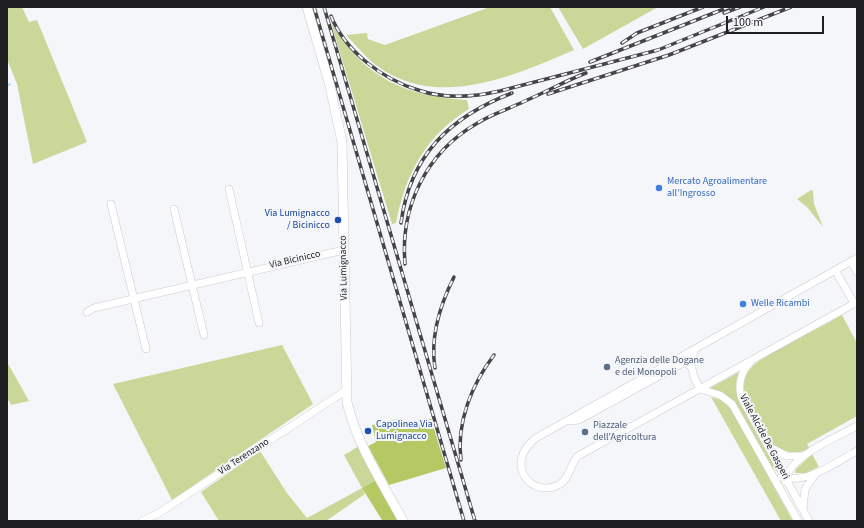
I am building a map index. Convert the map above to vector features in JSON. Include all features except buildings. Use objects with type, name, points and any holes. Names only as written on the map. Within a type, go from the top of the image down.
[{"type":"main road","name":"Via Lumignacco","points":[[307,7],[330,86],[340,131],[343,155],[345,391],[355,430],[403,521]]},
{"type":"street","points":[[228,189],[259,323]]},
{"type":"street","points":[[111,204],[146,349]]},
{"type":"street","points":[[174,208],[204,335]]},
{"type":"street","name":"Via Bicinicco","points":[[87,312],[94,308],[247,271],[344,250]]},
{"type":"street","points":[[835,270],[856,302],[578,456],[572,463],[567,476],[560,484],[547,488],[534,485],[528,481],[521,468],[520,461],[523,450],[536,438],[854,259],[857,272]]},
{"type":"street","points":[[695,349],[691,367],[693,376],[700,389]]},
{"type":"street","name":"Viale Alcide De Gasperi","points":[[759,355],[744,369],[741,375],[739,390],[743,401],[766,445],[809,521]]},
{"type":"street","points":[[567,421],[580,420],[681,364],[687,364],[691,367]]},
{"type":"street","name":"Viale Alcide De Gasperi","points":[[700,389],[720,395],[732,404],[798,521]]},
{"type":"street","name":"Via Terenzano","points":[[142,521],[159,512],[345,391]]},
{"type":"street","points":[[783,494],[785,478],[802,456],[857,426]]},
{"type":"street","points":[[766,445],[786,456],[802,456]]},
{"type":"street","points":[[770,472],[785,478],[796,478],[815,474],[857,451]]},
{"type":"street","points":[[803,511],[805,489],[815,474]]},
{"type":"green space","points":[[7,7],[22,7],[29,22],[37,20],[87,142],[33,164],[17,84],[7,59]]},
{"type":"green space","points":[[490,7],[550,7],[574,50],[499,79],[473,85],[447,87],[421,85],[396,77],[372,62],[346,35],[367,33],[368,39],[385,45]]},
{"type":"green space","points":[[558,7],[658,7],[583,49]]},
{"type":"green space","points":[[331,23],[344,42],[358,58],[388,81],[424,94],[467,100],[469,109],[454,119],[441,131],[429,144],[420,158],[405,189],[396,223],[392,224]]},
{"type":"green space","points":[[811,190],[813,191],[814,204],[823,227],[807,207],[797,199]]},
{"type":"green space","points":[[842,315],[857,343],[857,416],[807,444],[810,449],[793,452],[781,450],[768,439],[749,408],[744,395],[744,383],[747,373],[754,365],[764,358]]},
{"type":"green space","points":[[282,345],[313,404],[172,500],[113,384]]},
{"type":"green space","points":[[7,362],[29,401],[11,405],[7,398]]},
{"type":"green space","points":[[739,372],[736,390],[739,401],[778,472],[772,468],[734,402],[722,393],[710,388]]},
{"type":"green space","points":[[711,397],[721,400],[731,409],[793,521],[781,521]]},
{"type":"green space","points":[[399,419],[409,423],[431,419],[446,468],[389,485],[368,446],[376,442],[372,425]]},
{"type":"green space","points":[[359,446],[376,480],[362,488],[344,455]]},
{"type":"green space","points":[[260,451],[287,493],[307,518],[362,488],[365,494],[326,521],[219,521],[201,492]]},
{"type":"green space","points":[[812,454],[819,467],[805,473],[795,473],[796,469]]},
{"type":"green space","points":[[376,480],[398,521],[381,521],[382,520],[362,488]]},
{"type":"railway","points":[[314,7],[464,521]]},
{"type":"railway","points":[[324,7],[475,521]]},
{"type":"railway","points":[[622,43],[637,33],[703,7]]},
{"type":"railway","points":[[590,62],[729,7]]},
{"type":"railway","points":[[724,13],[740,7]]},
{"type":"railway","points":[[331,16],[337,29],[355,52],[366,62],[391,79],[428,93],[449,96],[469,96],[500,91],[658,50],[764,7]]},
{"type":"railway","points":[[548,94],[669,55],[791,7]]},
{"type":"railway","points":[[405,264],[407,222],[412,202],[430,166],[443,150],[458,136],[482,120],[586,73]]},
{"type":"railway","points":[[401,223],[406,199],[413,177],[424,158],[437,142],[452,127],[470,114],[512,93]]},
{"type":"railway","points":[[435,368],[434,345],[437,321],[444,299],[454,277]]},
{"type":"railway","points":[[461,460],[461,432],[467,404],[479,378],[494,355]]},
{"type":"place","name":"Mercato Agroalimentare all’Ingrosso","points":[[659,188]]},
{"type":"place","name":"Via Lumignacco / Bicinicco","points":[[338,220]]},
{"type":"place","name":"Welle Ricambi","points":[[743,304]]},
{"type":"place","name":"Agenzia delle Dogane e dei Monopoli","points":[[607,367]]},
{"type":"place","name":"Capolinea Via Lumignacco","points":[[368,431]]},
{"type":"place","name":"Piazzale dell'Agricoltura","points":[[585,432]]}]
